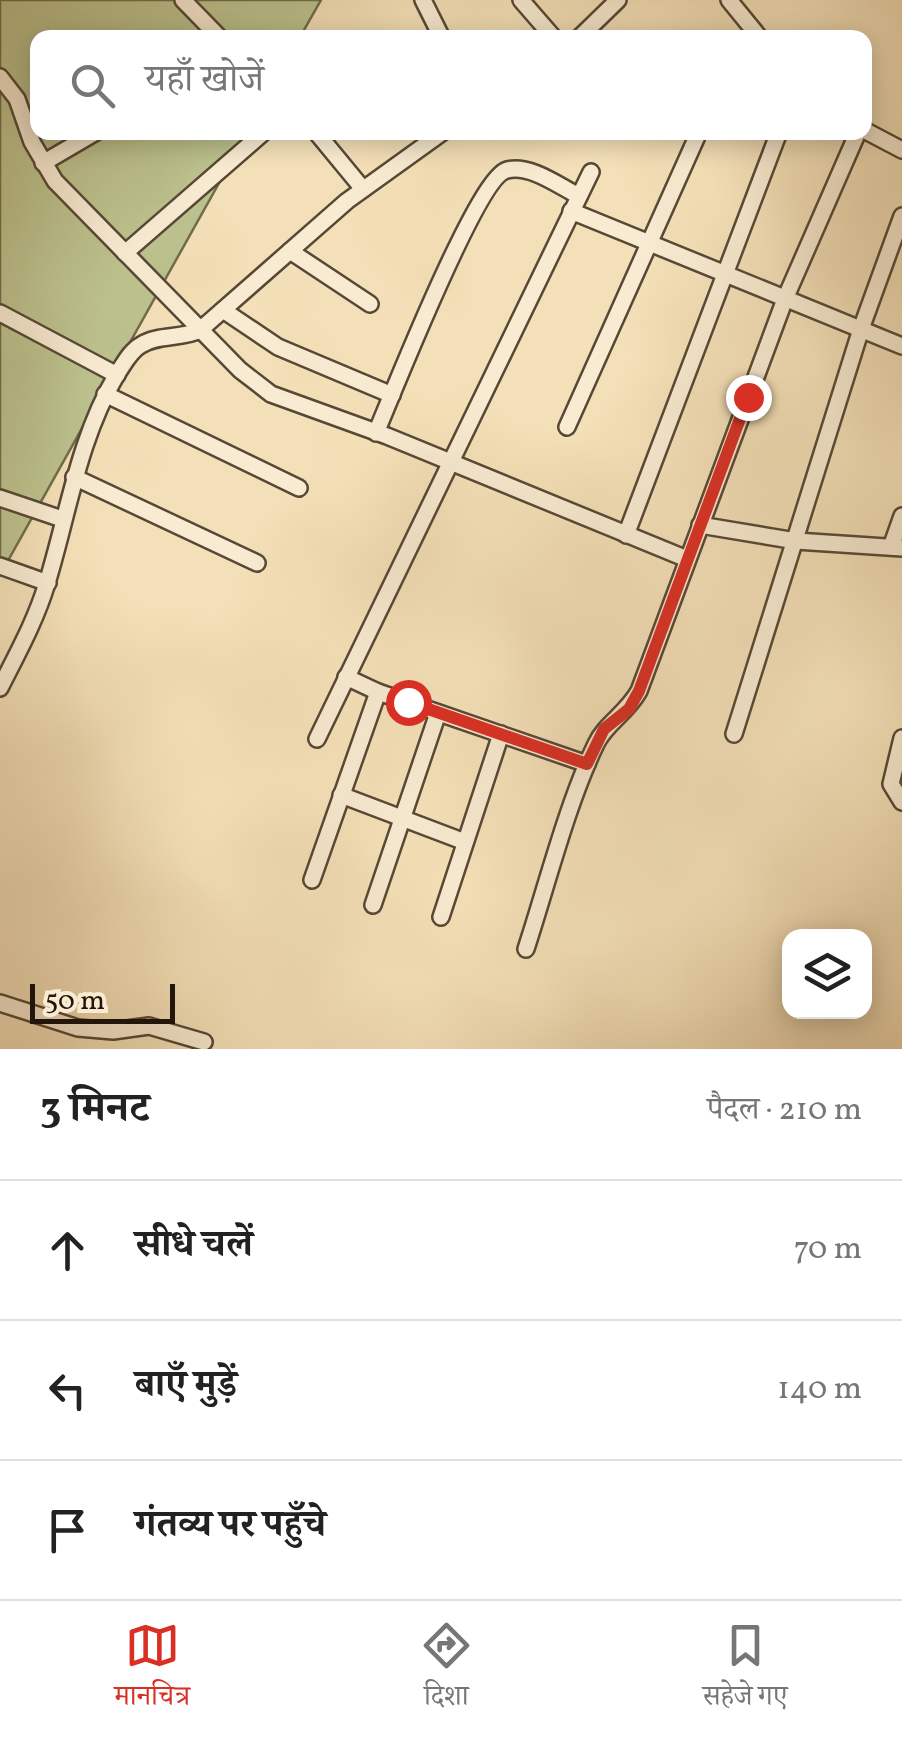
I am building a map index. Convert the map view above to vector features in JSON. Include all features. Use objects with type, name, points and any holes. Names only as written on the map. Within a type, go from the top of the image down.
[{"type":"street","points":[[183,0],[212,30]]},
{"type":"street","points":[[424,0],[438,30]]},
{"type":"street","points":[[521,0],[547,30]]},
{"type":"street","points":[[587,30],[618,0]]},
{"type":"street","points":[[728,0],[744,30]]},
{"type":"street","points":[[0,76],[18,99],[30,136]]},
{"type":"street","points":[[872,134],[902,150]]},
{"type":"street","points":[[31,140],[55,181],[240,370],[270,394],[450,462],[687,560]]},
{"type":"street","points":[[43,163],[82,140]]},
{"type":"street","points":[[124,253],[255,140]]},
{"type":"street","points":[[323,140],[363,189]]},
{"type":"street","points":[[0,688],[48,583],[83,444],[117,375],[141,345],[200,330],[363,189],[431,140]]},
{"type":"street","points":[[568,427],[695,140]]},
{"type":"street","points":[[626,534],[776,140]]},
{"type":"street","points":[[526,949],[587,764],[604,729],[629,709],[639,691],[786,299],[855,140]]},
{"type":"street","points":[[376,433],[464,231],[500,172],[510,169],[530,171],[575,203],[649,241],[902,346]]},
{"type":"street","points":[[317,739],[591,172]]},
{"type":"street","points":[[734,734],[861,329],[902,216]]},
{"type":"street","points":[[290,251],[370,304]]},
{"type":"street","points":[[223,310],[278,346],[392,395]]},
{"type":"street","points":[[0,313],[117,375]]},
{"type":"street","points":[[105,394],[299,488]]},
{"type":"street","points":[[74,476],[257,563]]},
{"type":"street","points":[[0,498],[62,520]]},
{"type":"street","points":[[700,524],[796,541],[896,547],[902,516]]},
{"type":"street","points":[[0,566],[48,583]]},
{"type":"street","points":[[346,677],[378,692],[587,764]]},
{"type":"street","points":[[312,880],[378,692]]},
{"type":"street","points":[[373,905],[438,713]]},
{"type":"street","points":[[441,916],[501,734]]},
{"type":"street","points":[[902,738],[891,784],[902,802]]},
{"type":"street","points":[[341,796],[465,842]]},
{"type":"street","points":[[0,1003],[88,1030],[149,1026],[204,1042]]},
{"type":"green space","points":[[0,0],[321,0],[304,30],[30,30],[30,140],[243,140],[0,575]]},
{"type":"route","points":[[408,702],[587,764],[604,729],[629,709],[639,691],[748,397]]}]
